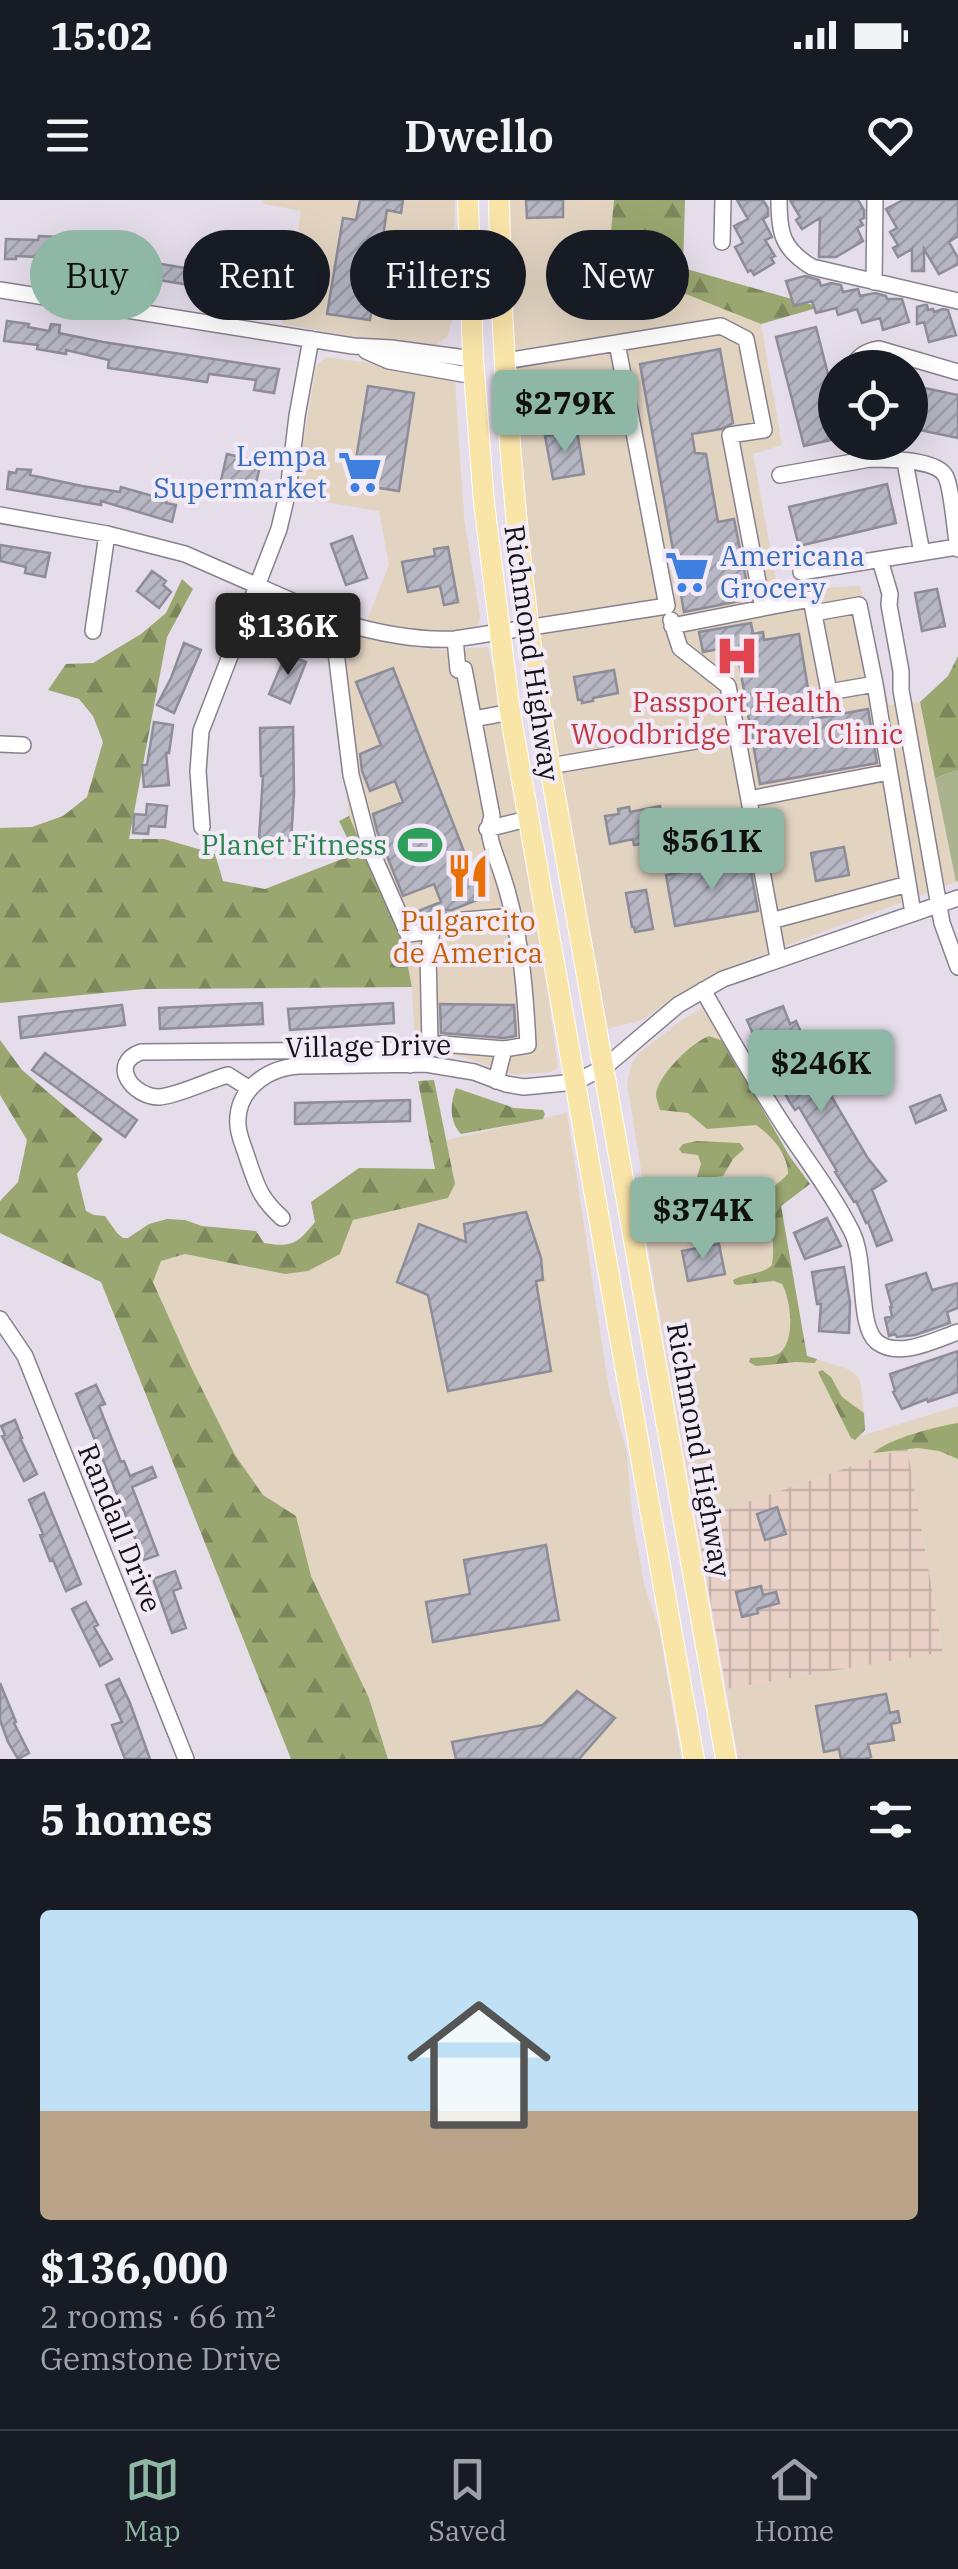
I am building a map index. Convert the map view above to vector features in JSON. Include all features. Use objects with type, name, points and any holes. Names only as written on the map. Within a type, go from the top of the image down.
[{"type":"main road","name":"Richmond Highway","points":[[468,200],[474,367],[498,633],[694,1759]]},
{"type":"main road","name":"Richmond Highway","points":[[499,200],[508,433],[528,629],[726,1759]]},
{"type":"main road","points":[[474,367],[489,379],[508,433]]},
{"type":"main road","points":[[634,1414],[656,1426],[671,1448]]},
{"type":"street","points":[[722,242],[723,200]]},
{"type":"street","points":[[779,200],[779,225],[799,259],[819,269],[958,301]]},
{"type":"street","points":[[874,282],[875,200]]},
{"type":"street","points":[[0,290],[354,346],[392,348],[474,367]]},
{"type":"street","points":[[504,362],[720,326],[746,340],[764,430],[730,435],[763,608]]},
{"type":"street","points":[[202,826],[198,770],[201,731],[284,510],[311,339]]},
{"type":"street","points":[[617,344],[672,626],[680,648],[728,686],[778,958]]},
{"type":"street","points":[[928,363],[958,372]]},
{"type":"street","points":[[780,475],[835,460]]},
{"type":"street","points":[[802,572],[882,568],[922,553],[958,548],[946,476],[937,467],[897,460]]},
{"type":"street","points":[[904,462],[922,553]]},
{"type":"street","points":[[0,515],[107,534],[185,554],[340,622],[416,638],[455,639],[667,606]]},
{"type":"street","points":[[93,630],[107,534]]},
{"type":"street","points":[[882,568],[890,594],[901,690],[942,923],[958,967]]},
{"type":"street","points":[[672,626],[811,599],[829,692],[874,684]]},
{"type":"street","points":[[814,613],[859,605],[913,913]]},
{"type":"street","points":[[340,622],[335,641],[338,673],[351,776],[366,838],[408,934],[432,931]]},
{"type":"street","points":[[455,639],[458,670],[464,669],[492,816],[487,829],[509,894],[523,970],[528,1044],[504,1049],[430,1042],[428,954],[432,931],[440,922],[512,916]]},
{"type":"street","points":[[474,720],[510,712]]},
{"type":"street","points":[[550,766],[737,734]]},
{"type":"street","points":[[0,744],[23,745]]},
{"type":"street","points":[[749,800],[889,772]]},
{"type":"street","points":[[487,829],[528,818]]},
{"type":"street","points":[[771,921],[908,884]]},
{"type":"street","points":[[575,1082],[605,1067],[654,1024],[703,990],[742,970],[958,898]]},
{"type":"street","points":[[703,990],[853,1234],[862,1264],[865,1320],[871,1336],[885,1347],[902,1349],[958,1332]]},
{"type":"street","points":[[447,1066],[450,1043]]},
{"type":"street","points":[[496,1080],[504,1049]]},
{"type":"street","points":[[282,1218],[260,1195],[240,1137],[239,1112],[250,1089],[233,1076],[225,1075],[159,1097],[134,1088],[128,1081],[125,1072],[129,1058],[141,1052],[396,1050],[410,1064]]},
{"type":"street","points":[[222,1051],[225,1075]]},
{"type":"street","name":"Village Drive","points":[[250,1089],[265,1076],[286,1068],[410,1064],[447,1066],[524,1087],[575,1082]]},
{"type":"street","name":"Randall Drive","points":[[0,1319],[25,1356],[186,1759]]},
{"type":"shaded area","points":[[263,200],[455,200],[454,230],[350,230],[350,320],[452,320],[447,337],[435,346],[418,348],[282,324],[283,320],[330,320],[330,230],[298,230],[301,211],[264,204]]},
{"type":"shaded area","points":[[507,200],[614,200],[612,230],[546,230],[546,320],[689,320],[689,295],[761,324],[782,445],[753,454],[778,590],[860,586],[889,705],[920,702],[956,882],[724,969],[643,1020],[603,1030],[601,993],[512,496],[509,320],[526,320],[526,230],[508,230]]},
{"type":"shaded area","points":[[326,357],[440,373],[455,383],[464,518],[480,616],[478,625],[472,629],[449,634],[412,632],[367,620],[389,565],[379,511],[294,497],[316,366]]},
{"type":"shaded area","points":[[334,631],[420,648],[488,647],[520,783],[558,1067],[552,1072],[514,1075],[466,1058],[415,1047],[412,987],[403,941],[349,816],[329,643]]},
{"type":"shaded area","points":[[703,1007],[790,1157],[810,1184],[781,1206],[807,1356],[858,1376],[865,1426],[861,1436],[958,1406],[958,1759],[738,1759],[726,1689],[943,1651],[907,1448],[696,1520],[646,1236],[642,1176],[627,1083],[639,1053]]},
{"type":"shaded area","points":[[567,1113],[609,1390],[627,1452],[632,1516],[644,1584],[659,1629],[681,1759],[388,1759],[369,1698],[311,1576],[296,1517],[263,1495],[235,1455],[153,1282],[161,1261],[185,1254],[285,1274],[340,1254],[353,1220],[448,1197],[455,1184],[446,1140]]},
{"type":"shaded area","points":[[907,1447],[943,1652],[726,1689],[696,1520]]},
{"type":"green space","points":[[614,200],[685,200],[684,230],[611,230]]},
{"type":"green space","points":[[689,270],[820,307],[761,324],[689,295]]},
{"type":"green space","points":[[182,579],[193,589],[167,637],[129,839],[164,839],[215,854],[223,881],[265,889],[355,854],[339,821],[349,816],[403,941],[412,987],[144,989],[0,1003],[0,828],[32,827],[63,816],[87,797],[103,742],[93,716],[79,699],[48,690],[66,664],[93,663],[141,634],[166,613]]},
{"type":"green space","points":[[958,656],[958,770],[935,778],[920,702],[948,676]]},
{"type":"green space","points":[[958,770],[958,881],[956,882],[935,778]]},
{"type":"green space","points":[[709,1036],[723,1041],[790,1157],[810,1184],[781,1206],[807,1356],[817,1359],[815,1363],[756,1366],[749,1362],[750,1358],[776,1355],[783,1350],[790,1333],[790,1311],[782,1284],[774,1281],[738,1285],[733,1280],[772,1265],[773,1242],[768,1228],[747,1219],[686,1236],[678,1233],[670,1220],[678,1212],[751,1198],[788,1174],[778,1146],[756,1125],[707,1129],[688,1113],[660,1110],[656,1094],[663,1078],[685,1052]]},
{"type":"green space","points":[[0,1040],[22,1070],[103,1139],[77,1174],[86,1211],[105,1216],[123,1238],[167,1219],[256,1231],[264,1243],[294,1242],[315,1222],[311,1202],[359,1168],[435,1169],[418,1081],[434,1080],[455,1184],[448,1198],[353,1220],[340,1254],[308,1271],[285,1274],[185,1254],[161,1261],[153,1282],[235,1455],[263,1495],[296,1516],[311,1576],[369,1698],[388,1759],[291,1759],[101,1282],[0,1233],[0,1201],[18,1182],[27,1140],[0,1095]]},
{"type":"green space","points":[[456,1088],[514,1108],[543,1110],[545,1114],[543,1119],[461,1134],[452,1112]]},
{"type":"green space","points":[[697,1141],[740,1143],[744,1149],[723,1176],[699,1179],[698,1155],[679,1149]]},
{"type":"green space","points":[[822,1370],[831,1377],[842,1397],[864,1413],[865,1430],[855,1440],[818,1372]]},
{"type":"green space","points":[[958,1423],[958,1459],[918,1448],[873,1453],[901,1438]]},
{"type":"building","points":[[360,200],[403,200],[401,213],[387,210],[384,230],[350,230],[350,317],[330,314],[343,218],[356,220]]},
{"type":"building","points":[[526,200],[563,200],[563,217],[527,218]]},
{"type":"building","points":[[737,200],[763,200],[768,208],[768,216],[763,219],[772,237],[765,240],[775,256],[771,258],[774,263],[754,275],[751,270],[748,272],[735,247],[743,243],[734,226],[748,219]]},
{"type":"building","points":[[790,200],[858,200],[864,210],[860,220],[863,225],[857,228],[863,241],[836,257],[819,257],[820,218],[802,229]]},
{"type":"building","points":[[903,200],[958,200],[958,236],[949,242],[958,264],[939,274],[924,249],[924,271],[912,271],[912,249],[898,257],[893,248],[898,245],[890,232],[897,228],[886,209]]},
{"type":"building","points":[[6,239],[30,240],[30,257],[5,259]]},
{"type":"building","points":[[163,264],[183,268],[183,284],[163,281]]},
{"type":"building","points":[[805,276],[819,280],[821,286],[841,285],[843,292],[858,289],[860,296],[875,293],[887,299],[902,299],[909,322],[883,330],[880,318],[862,323],[857,309],[838,315],[836,308],[816,313],[812,301],[794,306],[786,281]]},
{"type":"building","points":[[927,305],[934,312],[948,310],[956,335],[929,342],[924,322],[917,324],[917,307]]},
{"type":"building","points":[[7,321],[49,331],[51,324],[60,325],[59,333],[103,342],[279,369],[274,393],[254,390],[256,380],[209,374],[207,382],[108,368],[109,360],[4,341]]},
{"type":"building","points":[[816,327],[822,350],[818,350],[818,443],[804,446],[776,337]]},
{"type":"building","points":[[720,349],[733,423],[692,434],[695,453],[706,454],[718,522],[734,519],[750,599],[684,612],[640,364]]},
{"type":"building","points":[[368,386],[414,393],[399,491],[352,484]]},
{"type":"building","points":[[928,389],[958,395],[958,438],[928,432]]},
{"type":"building","points":[[577,431],[584,474],[553,479],[545,436]]},
{"type":"building","points":[[227,454],[261,462],[256,483],[241,480],[240,488],[220,485]]},
{"type":"building","points":[[17,469],[82,486],[120,492],[121,487],[156,497],[158,488],[169,490],[166,503],[176,505],[172,522],[101,501],[101,505],[7,489],[9,472],[16,473]]},
{"type":"building","points":[[887,484],[896,523],[799,546],[789,507]]},
{"type":"building","points":[[352,536],[367,578],[346,585],[331,544]]},
{"type":"building","points":[[0,545],[50,553],[45,577],[25,573],[26,567],[0,561]]},
{"type":"building","points":[[448,547],[458,602],[444,605],[440,586],[408,592],[402,562],[435,556],[434,549]]},
{"type":"building","points":[[152,571],[166,581],[163,585],[171,592],[159,608],[137,591]]},
{"type":"building","points":[[937,589],[945,626],[922,631],[915,593]]},
{"type":"building","points":[[751,623],[753,634],[763,632],[764,640],[799,634],[813,719],[868,709],[877,763],[760,784],[739,662],[722,665],[719,649],[703,652],[699,632]]},
{"type":"building","points":[[184,643],[201,650],[174,713],[157,705]]},
{"type":"building","points":[[286,654],[306,662],[290,703],[269,694]]},
{"type":"building","points":[[393,668],[482,898],[415,922],[411,914],[441,902],[434,884],[403,896],[373,814],[403,802],[395,781],[370,791],[360,754],[381,745],[356,682]]},
{"type":"building","points":[[614,670],[618,693],[582,703],[578,700],[574,677]]},
{"type":"building","points":[[154,722],[173,725],[166,753],[169,785],[144,787],[142,765],[147,765]]},
{"type":"building","points":[[293,727],[291,841],[259,839],[263,776],[260,728]]},
{"type":"building","points":[[147,804],[167,806],[165,827],[149,826],[148,834],[133,833],[134,814],[146,815]]},
{"type":"building","points":[[660,806],[665,834],[645,837],[646,843],[634,845],[633,839],[610,844],[605,816],[619,814],[618,809],[629,807],[630,812]]},
{"type":"building","points":[[844,847],[849,875],[816,881],[811,853]]},
{"type":"building","points":[[749,860],[758,911],[675,926],[666,875]]},
{"type":"building","points":[[646,890],[653,929],[635,932],[626,893]]},
{"type":"building","points":[[262,1003],[263,1024],[160,1029],[159,1008]]},
{"type":"building","points":[[393,1003],[394,1023],[290,1030],[288,1009]]},
{"type":"building","points":[[440,1004],[514,1005],[516,1036],[441,1033]]},
{"type":"building","points":[[122,1005],[125,1025],[21,1038],[19,1017]]},
{"type":"building","points":[[783,1006],[790,1024],[796,1021],[800,1030],[795,1033],[805,1051],[797,1055],[816,1087],[823,1082],[867,1157],[886,1181],[872,1190],[892,1240],[877,1246],[856,1201],[799,1107],[795,1110],[789,1101],[753,1034],[747,1020]]},
{"type":"building","points":[[45,1053],[137,1120],[125,1137],[32,1070]]},
{"type":"building","points":[[940,1095],[946,1110],[916,1123],[910,1107]]},
{"type":"building","points":[[410,1100],[410,1121],[295,1124],[295,1103]]},
{"type":"building","points":[[526,1212],[541,1258],[543,1280],[536,1281],[551,1371],[448,1391],[428,1295],[397,1282],[419,1224],[466,1242],[464,1224]]},
{"type":"building","points":[[827,1218],[841,1246],[805,1259],[794,1233]]},
{"type":"building","points":[[719,1244],[725,1274],[688,1281],[682,1251]]},
{"type":"building","points":[[844,1267],[850,1302],[849,1333],[819,1331],[821,1304],[817,1304],[812,1272]]},
{"type":"building","points":[[926,1273],[932,1290],[958,1283],[958,1308],[947,1312],[950,1323],[915,1335],[889,1336],[885,1318],[892,1316],[892,1307],[886,1285]]},
{"type":"building","points":[[958,1351],[958,1392],[902,1409],[890,1374]]},
{"type":"building","points":[[96,1385],[105,1404],[99,1406],[130,1476],[152,1467],[156,1477],[132,1487],[158,1555],[144,1560],[76,1394]]},
{"type":"building","points":[[15,1420],[37,1474],[24,1481],[2,1436],[5,1435],[1,1426]]},
{"type":"building","points":[[44,1493],[81,1584],[66,1591],[53,1560],[50,1561],[29,1500]]},
{"type":"building","points":[[777,1507],[786,1534],[765,1540],[757,1514]]},
{"type":"building","points":[[546,1545],[559,1620],[433,1642],[426,1602],[470,1594],[464,1560]]},
{"type":"building","points":[[175,1571],[181,1588],[173,1591],[186,1628],[172,1633],[153,1579]]},
{"type":"building","points":[[761,1586],[763,1595],[776,1592],[779,1603],[742,1617],[736,1592]]},
{"type":"building","points":[[86,1602],[98,1625],[94,1627],[112,1659],[100,1666],[72,1609]]},
{"type":"building","points":[[119,1679],[150,1759],[125,1759],[112,1725],[122,1722],[106,1685]]},
{"type":"building","points":[[0,1683],[29,1753],[18,1759],[0,1720]]},
{"type":"building","points":[[577,1691],[615,1718],[579,1759],[456,1759],[452,1742],[543,1725]]},
{"type":"building","points":[[886,1694],[890,1713],[898,1711],[900,1722],[891,1724],[894,1740],[868,1744],[871,1757],[865,1759],[841,1759],[839,1749],[824,1752],[816,1706]]},
{"type":"place","name":"Lempa Supermarket","points":[[360,472]]},
{"type":"place","name":"Americana Grocery","points":[[687,572]]},
{"type":"place","name":"Passport Health Woodbridge Travel Clinic","points":[[737,656]]},
{"type":"place","name":"Planet Fitness","points":[[420,845]]},
{"type":"place","name":"Pulgarcito de America","points":[[468,876]]}]
